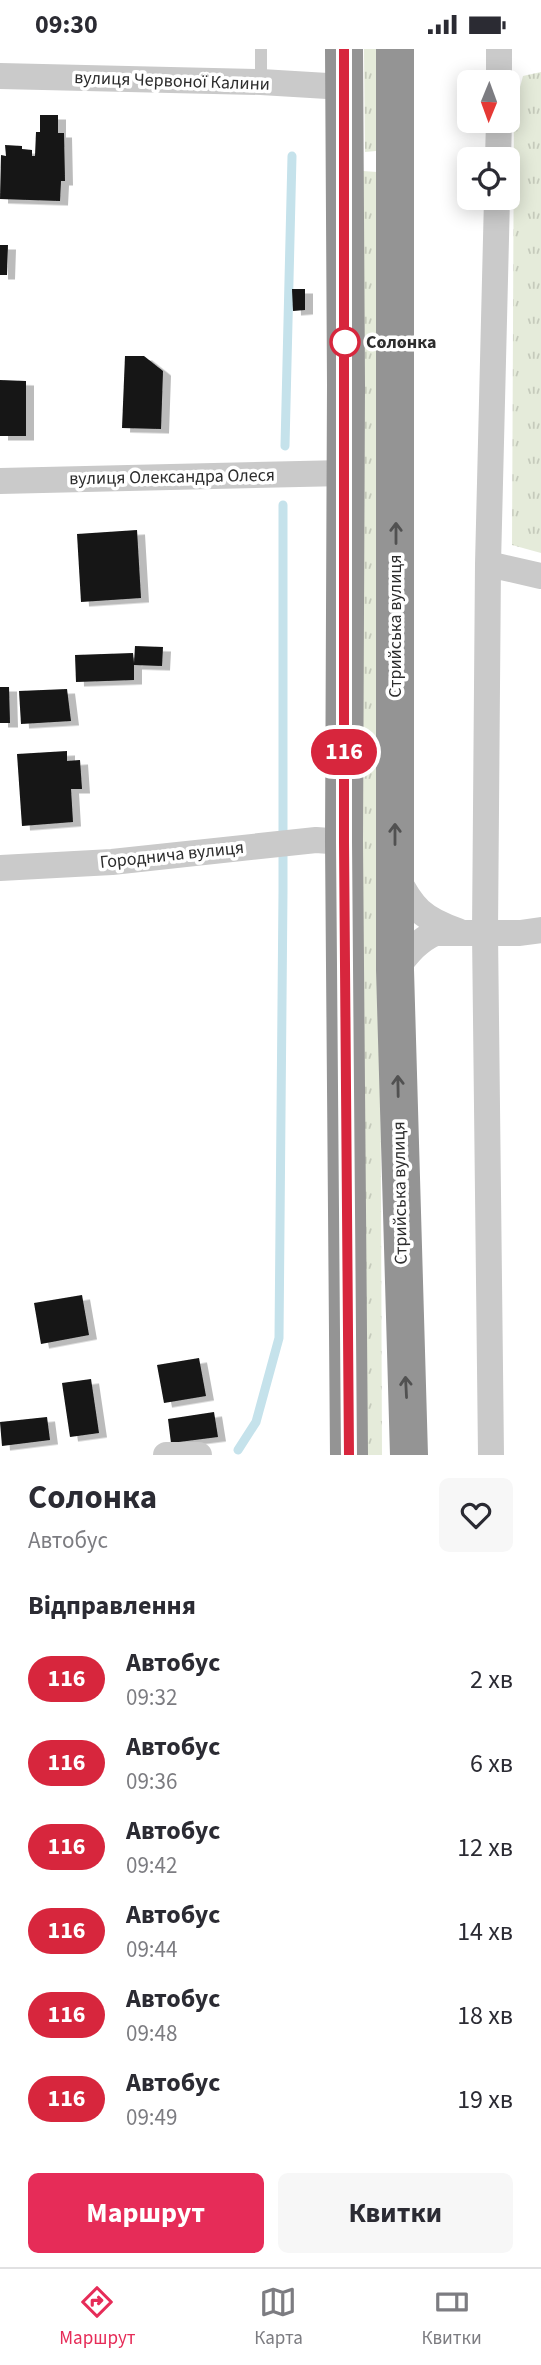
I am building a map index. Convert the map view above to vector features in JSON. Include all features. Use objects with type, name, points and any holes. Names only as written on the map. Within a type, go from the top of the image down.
[{"type":"highway","points":[[344,49],[344,842],[349,1455]]},
{"type":"highway","name":"Стрийська вулиця","points":[[395,49],[395,970],[409,1455]]},
{"type":"street","points":[[499,49],[499,70]]},
{"type":"street","name":"вулиця Червоної Калини","points":[[0,76],[261,82],[344,87]]},
{"type":"street","points":[[491,1455],[472,932],[488,564],[497,210]]},
{"type":"street","name":"вулиця Олександра Олеся","points":[[0,481],[345,473]]},
{"type":"street","points":[[488,564],[541,576]]},
{"type":"street","name":"Городнича вулиця","points":[[0,868],[112,862],[316,840],[344,842]]},
{"type":"street","points":[[395,872],[418,912],[437,923],[472,932]]},
{"type":"street","points":[[395,970],[410,950],[435,933],[520,933],[541,930]]},
{"type":"street","points":[[166,1455],[199,1455]]},
{"type":"lane","points":[[261,49],[261,82]]},
{"type":"green space","points":[[364,49],[376,49],[376,151],[365,152]]},
{"type":"green space","points":[[541,72],[541,553],[512,545],[514,210],[520,210],[520,147],[514,147],[514,133],[520,133],[520,87],[523,76]]},
{"type":"green space","points":[[363,171],[377,172],[382,1455],[366,1455],[363,1118]]},
{"type":"building","points":[[40,115],[58,115],[58,133],[64,133],[65,181],[61,181],[60,201],[0,199],[1,155],[6,156],[5,145],[22,146],[22,149],[32,150],[32,156],[35,156]]},
{"type":"building","points":[[0,245],[8,245],[7,275],[0,275]]},
{"type":"building","points":[[292,289],[305,289],[305,310],[293,311]]},
{"type":"building","points":[[125,356],[144,356],[163,371],[161,429],[122,428]]},
{"type":"building","points":[[0,380],[26,381],[26,436],[0,436]]},
{"type":"building","points":[[137,530],[141,598],[81,602],[77,534]]},
{"type":"building","points":[[135,646],[163,647],[162,666],[134,665],[134,680],[76,682],[75,655],[133,653],[134,663]]},
{"type":"building","points":[[0,687],[9,687],[10,723],[0,723]]},
{"type":"building","points":[[67,689],[71,721],[21,724],[19,691]]},
{"type":"building","points":[[67,751],[67,761],[80,760],[82,789],[71,789],[73,822],[22,826],[17,754]]},
{"type":"building","points":[[82,1295],[89,1335],[41,1344],[34,1303]]},
{"type":"building","points":[[199,1358],[206,1396],[164,1403],[157,1365]]},
{"type":"building","points":[[91,1379],[99,1433],[70,1437],[62,1383]]},
{"type":"building","points":[[214,1412],[218,1437],[171,1443],[168,1419]]},
{"type":"building","points":[[47,1417],[50,1440],[2,1446],[0,1422]]},
{"type":"waterway","points":[[285,446],[292,156]]},
{"type":"waterway","points":[[238,1450],[256,1422],[279,1338],[283,505]]},
{"type":"bus line","name":"116","points":[[344,49],[344,842],[349,1455]]},
{"type":"place","name":"Солонка","points":[[345,342]]}]
